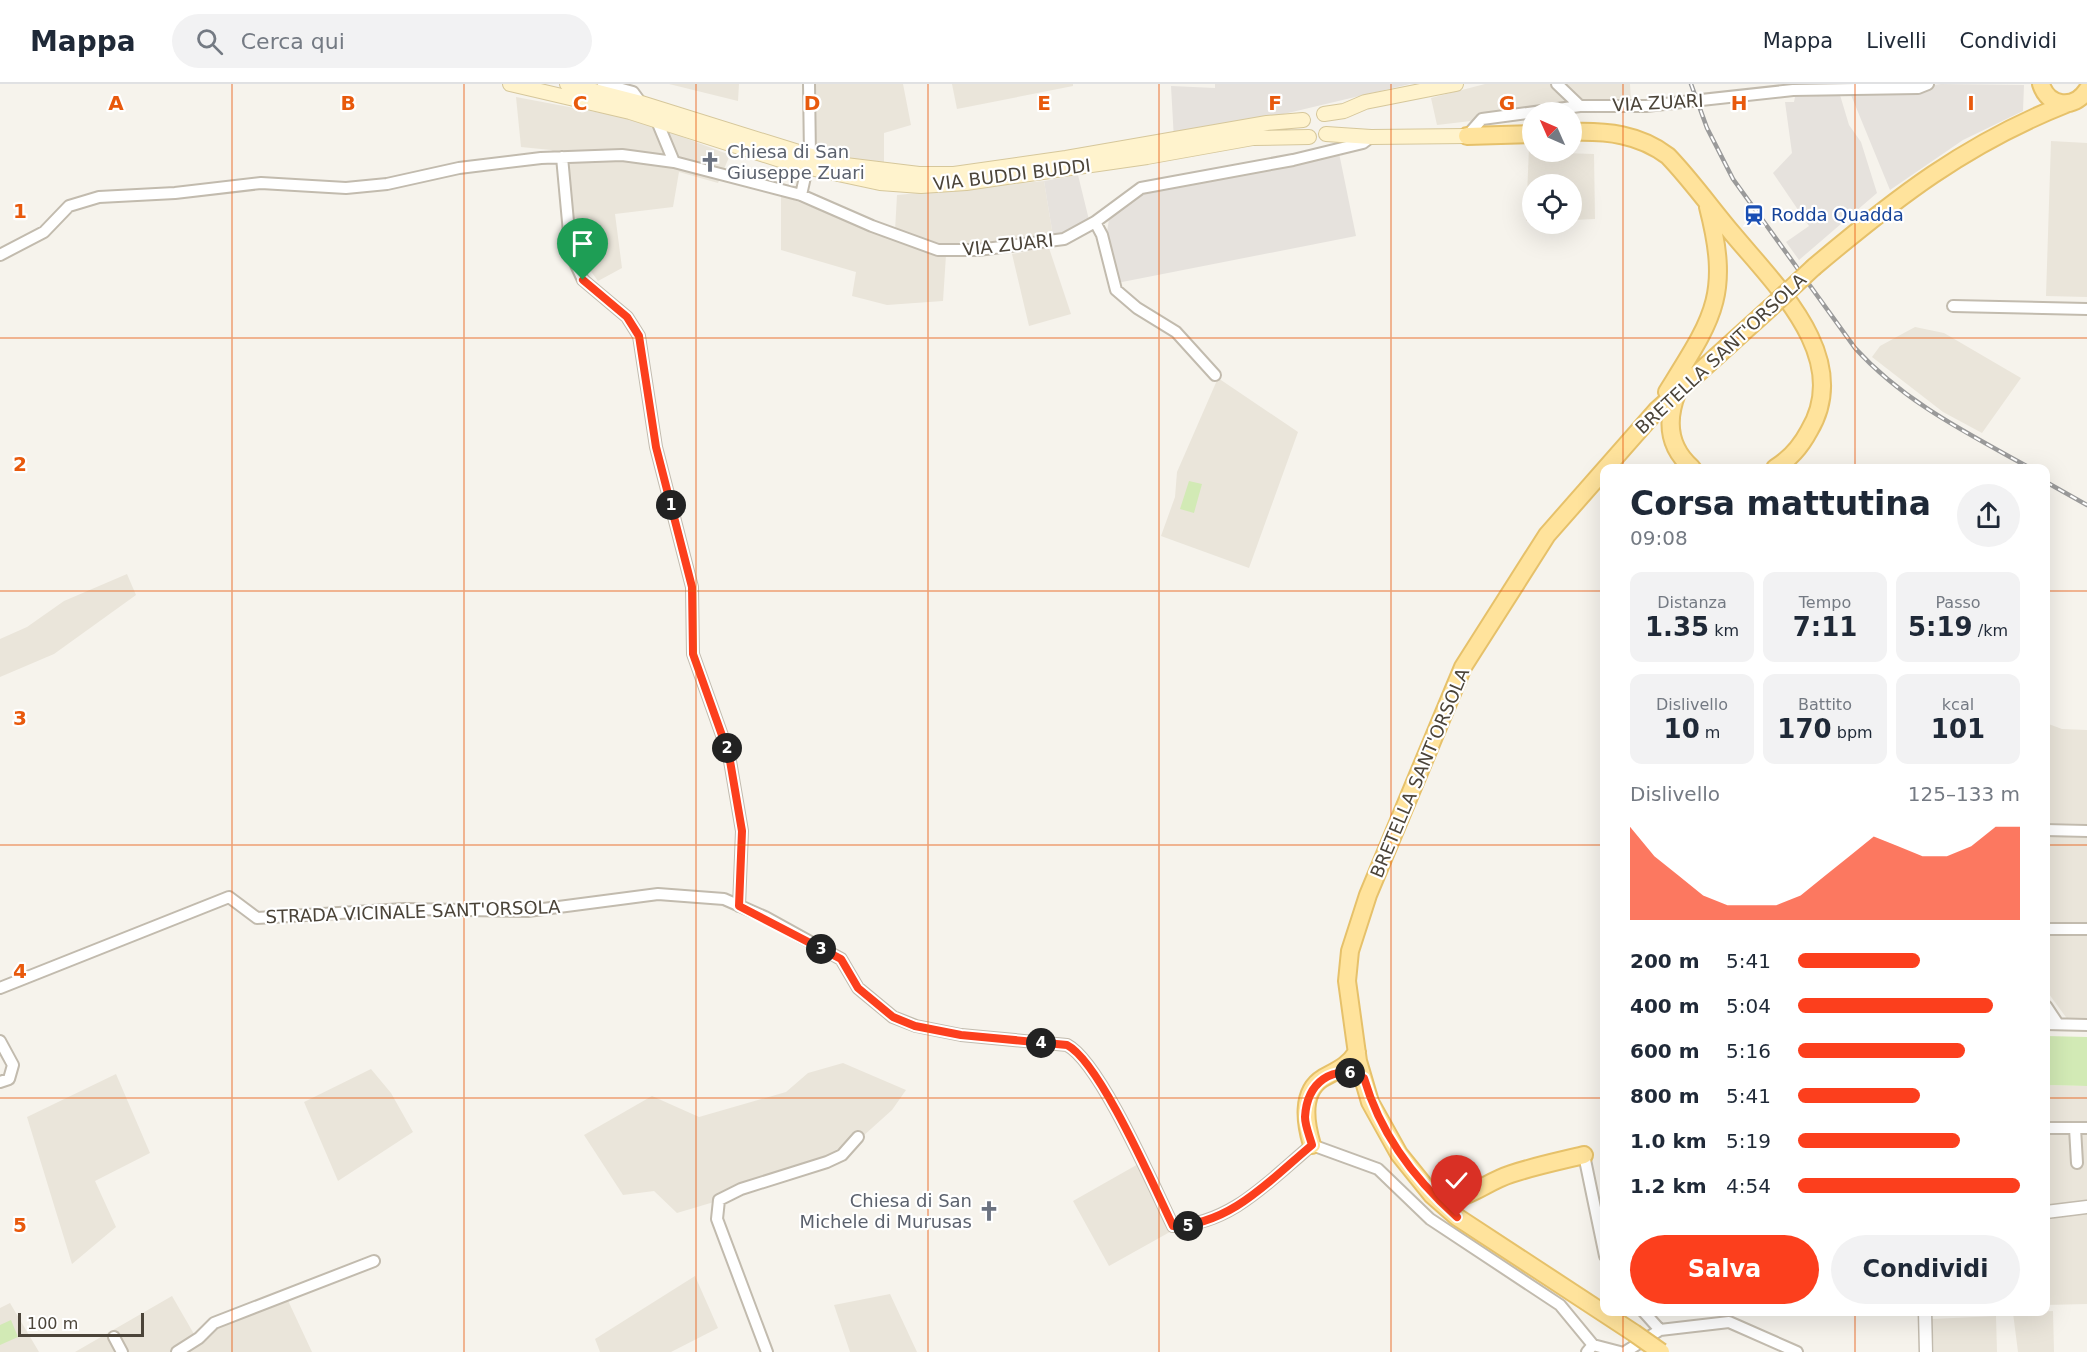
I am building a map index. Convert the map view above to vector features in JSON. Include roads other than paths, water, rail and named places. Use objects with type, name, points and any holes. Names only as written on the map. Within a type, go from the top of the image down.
[{"type":"main road","name":"VIA BUDDI BUDDI","points":[[510,84],[566,95],[880,183],[921,186],[966,183],[1147,157],[1253,138],[1309,137]]},
{"type":"main road","name":"VIA BUDDI BUDDI","points":[[567,84],[637,98],[808,162],[880,171],[954,174],[1077,156],[1268,123],[1304,120]]},
{"type":"main road","points":[[1456,84],[1365,102],[1344,111],[1324,114],[1312,112],[1304,120],[1304,131],[1309,137],[1318,138],[1326,134],[1371,137],[1522,134]]},
{"type":"main road","name":"BRETELLA SANT'ORSOLA","points":[[1609,464],[1678,389],[1814,267],[1883,209],[1932,173],[1976,145],[2032,117],[2079,100],[2087,90]]},
{"type":"main road","points":[[2045,91],[2066,104]]},
{"type":"main road","name":"BRETELLA SANT'ORSOLA","points":[[2032,117],[2045,91]]},
{"type":"main road","points":[[1324,114],[1330,125],[1326,134]]},
{"type":"main road","points":[[1582,132],[1612,132],[1657,148],[1679,167],[1802,321],[1820,358],[1822,393],[1815,423],[1795,452],[1781,464]]},
{"type":"main road","points":[[1656,411],[1705,330],[1717,295],[1718,250],[1707,203]]},
{"type":"main road","points":[[1678,389],[1670,409],[1670,431],[1677,451],[1688,464]]},
{"type":"main road","name":"BRETELLA SANT'ORSOLA","points":[[1600,475],[1547,535],[1463,667],[1444,707],[1361,917],[1350,951],[1347,981],[1357,1053],[1371,1102],[1399,1154],[1438,1200],[1470,1226],[1600,1311]]},
{"type":"main road","points":[[1312,1145],[1305,1119],[1308,1104],[1319,1081],[1349,1064],[1357,1053]]},
{"type":"main road","points":[[1334,1073],[1353,1073],[1364,1078]]},
{"type":"main road","points":[[1438,1200],[1455,1200],[1472,1195],[1509,1174],[1584,1155]]},
{"type":"main road","points":[[1470,1226],[1465,1210],[1472,1195]]},
{"type":"main road","name":"BRETELLA SANT'ORSOLA","points":[[1608,1316],[1661,1352]]},
{"type":"street","points":[[603,84],[637,98]]},
{"type":"street","points":[[801,195],[808,162],[809,84]]},
{"type":"street","points":[[1557,84],[1576,102]]},
{"type":"street","name":"VIA ZUARI","points":[[1582,106],[1646,106],[1793,90],[1918,88],[1928,84]]},
{"type":"street","name":"VIA ZUARI","points":[[1467,136],[1482,119],[1522,114]]},
{"type":"street","points":[[657,121],[674,162]]},
{"type":"street","name":"VIA ZUARI","points":[[0,255],[44,232],[69,206],[99,197],[175,193],[261,183],[346,188],[387,184],[459,168],[562,157],[622,155],[674,162],[801,195],[872,226],[938,250],[978,250],[1064,239],[1095,222],[1141,188],[1215,172],[1293,160],[1364,143],[1371,137]]},
{"type":"street","points":[[562,157],[571,254],[583,280],[627,317],[639,336],[656,447],[692,587],[693,654],[729,755],[742,831],[739,906]]},
{"type":"street","points":[[1095,222],[1102,235],[1116,290],[1137,308],[1176,332],[1215,375]]},
{"type":"street","points":[[1953,306],[2087,309]]},
{"type":"street","points":[[2050,830],[2087,831]]},
{"type":"street","name":"STRADA VICINALE SANT'ORSOLA","points":[[0,988],[229,897],[256,918],[404,909],[528,911],[658,894],[724,899],[841,959],[858,988],[893,1017],[915,1026],[961,1035],[1067,1045],[1078,1051],[1100,1082],[1173,1226],[1190,1226],[1246,1203],[1312,1145]]},
{"type":"street","points":[[2050,929],[2087,930]]},
{"type":"street","points":[[2050,1012],[2058,1024]]},
{"type":"street","points":[[2050,1024],[2087,1025]]},
{"type":"street","points":[[0,1041],[13,1065],[9,1079],[0,1082]]},
{"type":"street","points":[[2050,1128],[2081,1128],[2077,1163]]},
{"type":"street","points":[[767,1352],[717,1219],[719,1200],[741,1189],[827,1162],[842,1155],[858,1137]]},
{"type":"street","points":[[1312,1145],[1378,1169],[1430,1218],[1560,1305],[1590,1349],[1620,1352]]},
{"type":"street","points":[[1584,1155],[1600,1232]]},
{"type":"street","points":[[2050,1212],[2087,1207]]},
{"type":"street","points":[[177,1352],[199,1338],[214,1323],[374,1261]]},
{"type":"street","points":[[1647,1316],[1660,1330]]},
{"type":"street","points":[[1925,1316],[1926,1352]]},
{"type":"street","points":[[1625,1352],[1660,1330],[1729,1322],[1797,1352]]},
{"type":"street","points":[[114,1337],[122,1352]]},
{"type":"railway","points":[[1691,84],[1707,128],[1733,179],[1855,348],[1894,385],[1915,400],[1960,429],[2023,464]]},
{"type":"railway","points":[[2050,484],[2087,505]]},
{"type":"place","name":"Chiesa di San Giuseppe Zuari","points":[[710,162]]},
{"type":"place","name":"Rodda Quadda","points":[[1754,215]]},
{"type":"place","name":"Chiesa di San Michele di Murusas","points":[[989,1211]]}]
